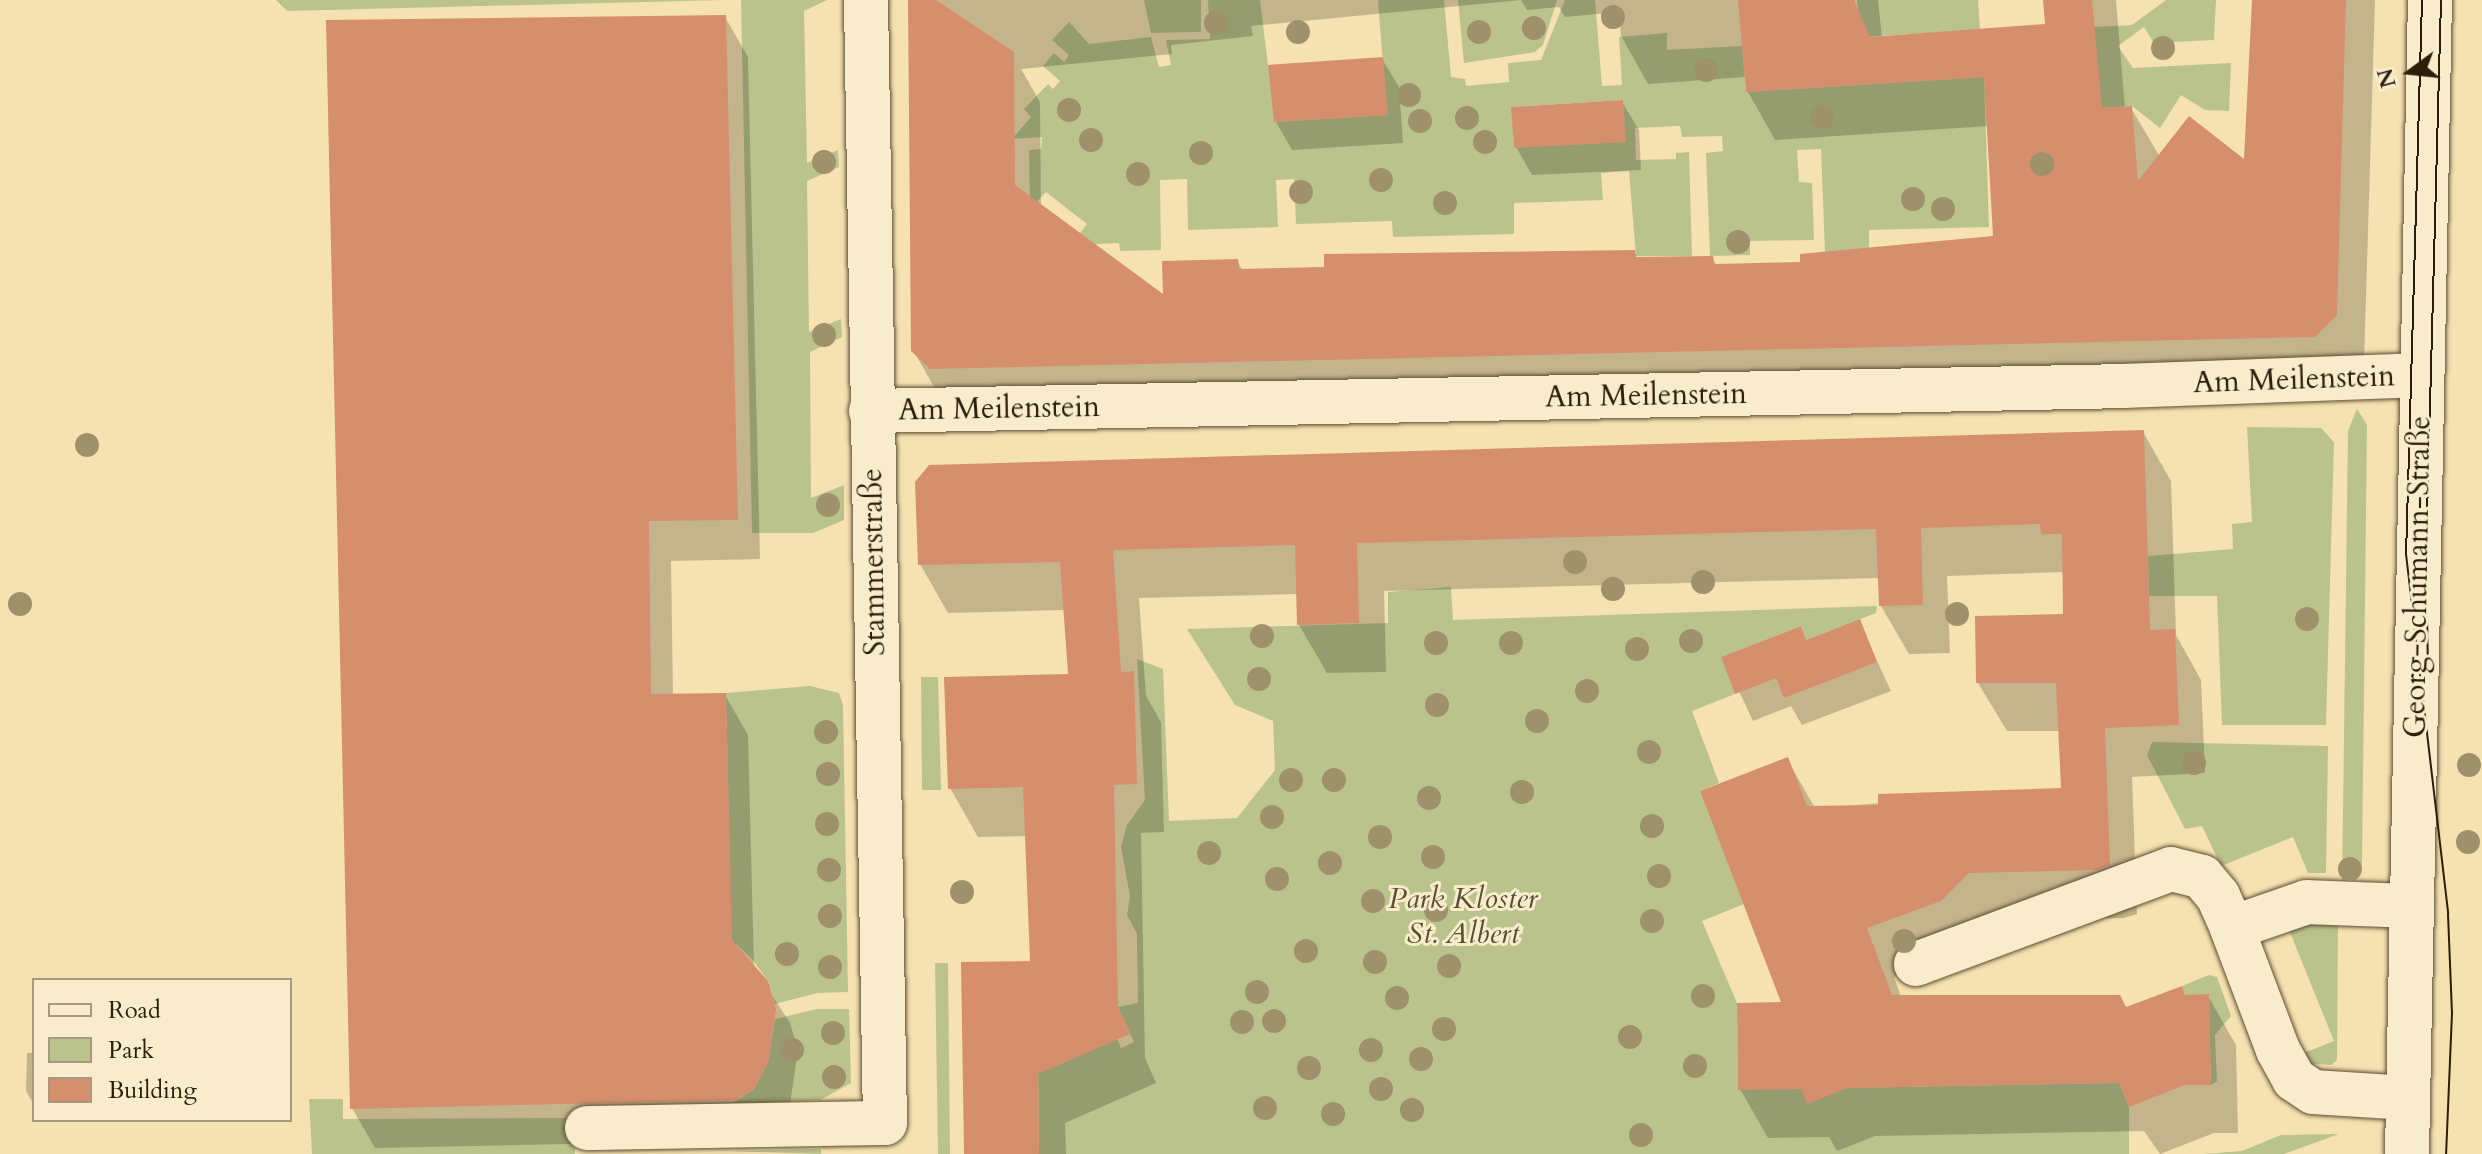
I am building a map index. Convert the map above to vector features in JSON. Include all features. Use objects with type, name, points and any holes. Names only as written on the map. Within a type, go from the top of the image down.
[{"type":"street","name":"Stammerstraße","points":[[587,1128],[885,1123],[866,0]]},
{"type":"street","name":"Georg-Schumann-Straße","points":[[2407,1154],[2430,0]]},
{"type":"street","name":"Am Meilenstein","points":[[871,411],[2124,386],[2422,375]]},
{"type":"street","points":[[1916,964],[2171,869],[2202,877],[2218,896],[2278,1050],[2294,1079],[2313,1092],[2408,1098]]},
{"type":"street","points":[[2232,928],[2307,902],[2412,906]]},
{"type":"green space","points":[[276,0],[723,0],[287,11]]},
{"type":"green space","points":[[741,0],[827,0],[804,11],[807,163],[838,150],[839,167],[807,181],[809,332],[841,319],[842,337],[810,352],[811,498],[844,485],[844,520],[813,533],[752,533]]},
{"type":"green space","points":[[1144,0],[1201,0],[1201,32],[1151,33]]},
{"type":"green space","points":[[1208,0],[1260,0],[1275,122],[1387,115],[1378,0],[1444,0],[1451,77],[1465,79],[1466,86],[1509,82],[1508,63],[1541,60],[1565,0],[1595,0],[1602,86],[1622,85],[1619,37],[1667,33],[1667,50],[1742,46],[1746,92],[1984,77],[1989,227],[1869,230],[1869,251],[1825,253],[1821,149],[1797,150],[1799,182],[1812,183],[1814,240],[1750,241],[1750,255],[1710,256],[1706,153],[1723,151],[1722,136],[1682,137],[1680,126],[1635,128],[1636,160],[1676,159],[1676,153],[1689,152],[1692,256],[1636,256],[1629,171],[1601,173],[1603,200],[1514,203],[1514,234],[1393,237],[1392,221],[1296,224],[1294,179],[1276,180],[1278,227],[1188,230],[1187,179],[1160,180],[1161,250],[1120,251],[1119,243],[1071,245],[1087,224],[1046,192],[1030,209],[1029,150],[1041,149],[1042,137],[1012,139],[1031,117],[1024,109],[1048,84],[1053,89],[1060,81],[1043,66],[1054,53],[1064,62],[1069,55],[1052,40],[1069,22],[1089,44],[1151,37],[1159,67],[1171,65],[1166,40],[1210,39]],"holes":[[[1623,100],[1625,142],[1514,147],[1512,107]]]},
{"type":"green space","points":[[1458,0],[1557,0],[1543,45],[1535,52],[1464,63]]},
{"type":"green space","points":[[1857,0],[1978,0],[1980,30],[1860,37]]},
{"type":"green space","points":[[2166,0],[2216,0],[2214,40],[2154,43],[2144,27],[2118,46],[2133,68],[2231,63],[2229,111],[2205,110],[2181,95],[2160,128],[2132,106],[2101,108],[2094,27],[2132,25]]},
{"type":"green space","points":[[2357,409],[2367,425],[2362,863],[2358,878],[2342,889],[2348,431]]},
{"type":"green space","points":[[2247,427],[2321,428],[2334,442],[2326,725],[2222,725],[2217,596],[2149,596],[2148,556],[2233,549],[2232,524],[2252,522]]},
{"type":"green space","name":"Park Kloster St. Albert","points":[[1451,587],[1453,620],[1877,606],[1876,613],[1806,640],[1801,626],[1722,657],[1735,694],[1692,711],[1719,783],[1700,791],[1744,904],[1702,921],[1737,1003],[1738,1089],[1802,1089],[1808,1103],[1847,1088],[2119,1083],[2129,1107],[2129,1154],[1039,1154],[1038,1034],[1117,1039],[1121,1048],[1134,1042],[1118,1007],[1138,1003],[1137,934],[1127,915],[1130,896],[1121,847],[1127,825],[1145,800],[1137,659],[1163,669],[1169,821],[1237,818],[1275,770],[1273,721],[1235,705],[1187,629],[1388,623],[1388,592]]},
{"type":"green space","points":[[921,677],[938,677],[941,790],[922,790]]},
{"type":"green space","points":[[810,686],[839,693],[843,705],[848,992],[817,993],[775,1004],[768,981],[752,959],[736,944],[715,944],[731,918],[726,693]]},
{"type":"green space","points":[[2152,742],[2328,746],[2326,873],[2308,873],[2293,837],[2221,866],[2202,826],[2185,829],[2147,755]]},
{"type":"green space","points":[[2285,920],[2338,920],[2337,1060],[2331,1065],[2313,1064],[2299,1055],[2334,1041]]},
{"type":"green space","points":[[935,963],[948,963],[950,1154],[938,1154]]},
{"type":"green space","points":[[2209,975],[2217,977],[2231,1016],[2215,1035],[2217,1081],[2211,1085],[2209,995],[2185,995],[2182,986]]},
{"type":"green space","points":[[817,1009],[849,1009],[851,1083],[820,1100],[733,1103],[754,1089],[768,1063],[775,1019]]},
{"type":"green space","points":[[309,1099],[343,1099],[343,1119],[574,1118],[575,1154],[312,1154]]},
{"type":"green space","points":[[2339,1134],[2284,1154],[2203,1154],[2242,1151],[2281,1135]]},
{"type":"green space","points":[[821,1149],[821,1154],[728,1151]]},
{"type":"building","points":[[908,0],[936,0],[1014,52],[1015,185],[1163,294],[1162,261],[1238,259],[1239,269],[1324,267],[1324,254],[1635,250],[1636,257],[1713,256],[1714,264],[1800,262],[1800,254],[1993,236],[1984,77],[1746,92],[1738,0],[1854,0],[1870,37],[2045,24],[2043,0],[2092,0],[2102,108],[2132,106],[2138,181],[2189,116],[2244,159],[2252,0],[2346,0],[2337,315],[2315,337],[930,369],[911,351]]},
{"type":"building","points":[[726,15],[738,520],[649,521],[651,694],[726,693],[732,940],[768,981],[776,1009],[768,1063],[754,1089],[736,1100],[350,1109],[326,20]]},
{"type":"building","points":[[1383,57],[1388,115],[1274,122],[1268,65]]},
{"type":"building","points":[[1623,100],[1626,142],[1514,148],[1511,107]]},
{"type":"building","points":[[2144,430],[2150,630],[2175,629],[2179,725],[2105,728],[2110,865],[2096,870],[1969,873],[1941,901],[1867,928],[1892,995],[2120,995],[2126,1007],[2182,986],[2185,995],[2209,994],[2211,1085],[2185,1085],[2129,1107],[2119,1083],[1847,1088],[1807,1104],[1802,1089],[1738,1090],[1737,1003],[1781,1002],[1700,791],[1788,757],[1807,806],[1878,805],[1878,794],[2061,788],[2056,683],[1976,683],[1975,616],[2063,614],[2062,534],[2041,534],[2040,524],[1921,528],[1923,605],[1879,606],[1876,529],[1357,543],[1359,623],[1297,625],[1295,545],[1113,550],[1121,672],[1134,671],[1137,784],[1114,785],[1118,1007],[1130,1034],[1038,1074],[1039,1154],[964,1154],[961,962],[1030,961],[1023,787],[948,789],[944,677],[1068,674],[1060,562],[918,565],[915,482],[929,465]]},
{"type":"building","points":[[1860,619],[1877,662],[1784,698],[1776,678],[1735,694],[1721,657],[1801,626],[1806,640]]},
{"type":"tram line","points":[[2422,0],[2406,554],[2448,914],[2452,1013],[2446,1154]]},
{"type":"tram line","points":[[2428,670],[2426,554],[2441,0]]}]
